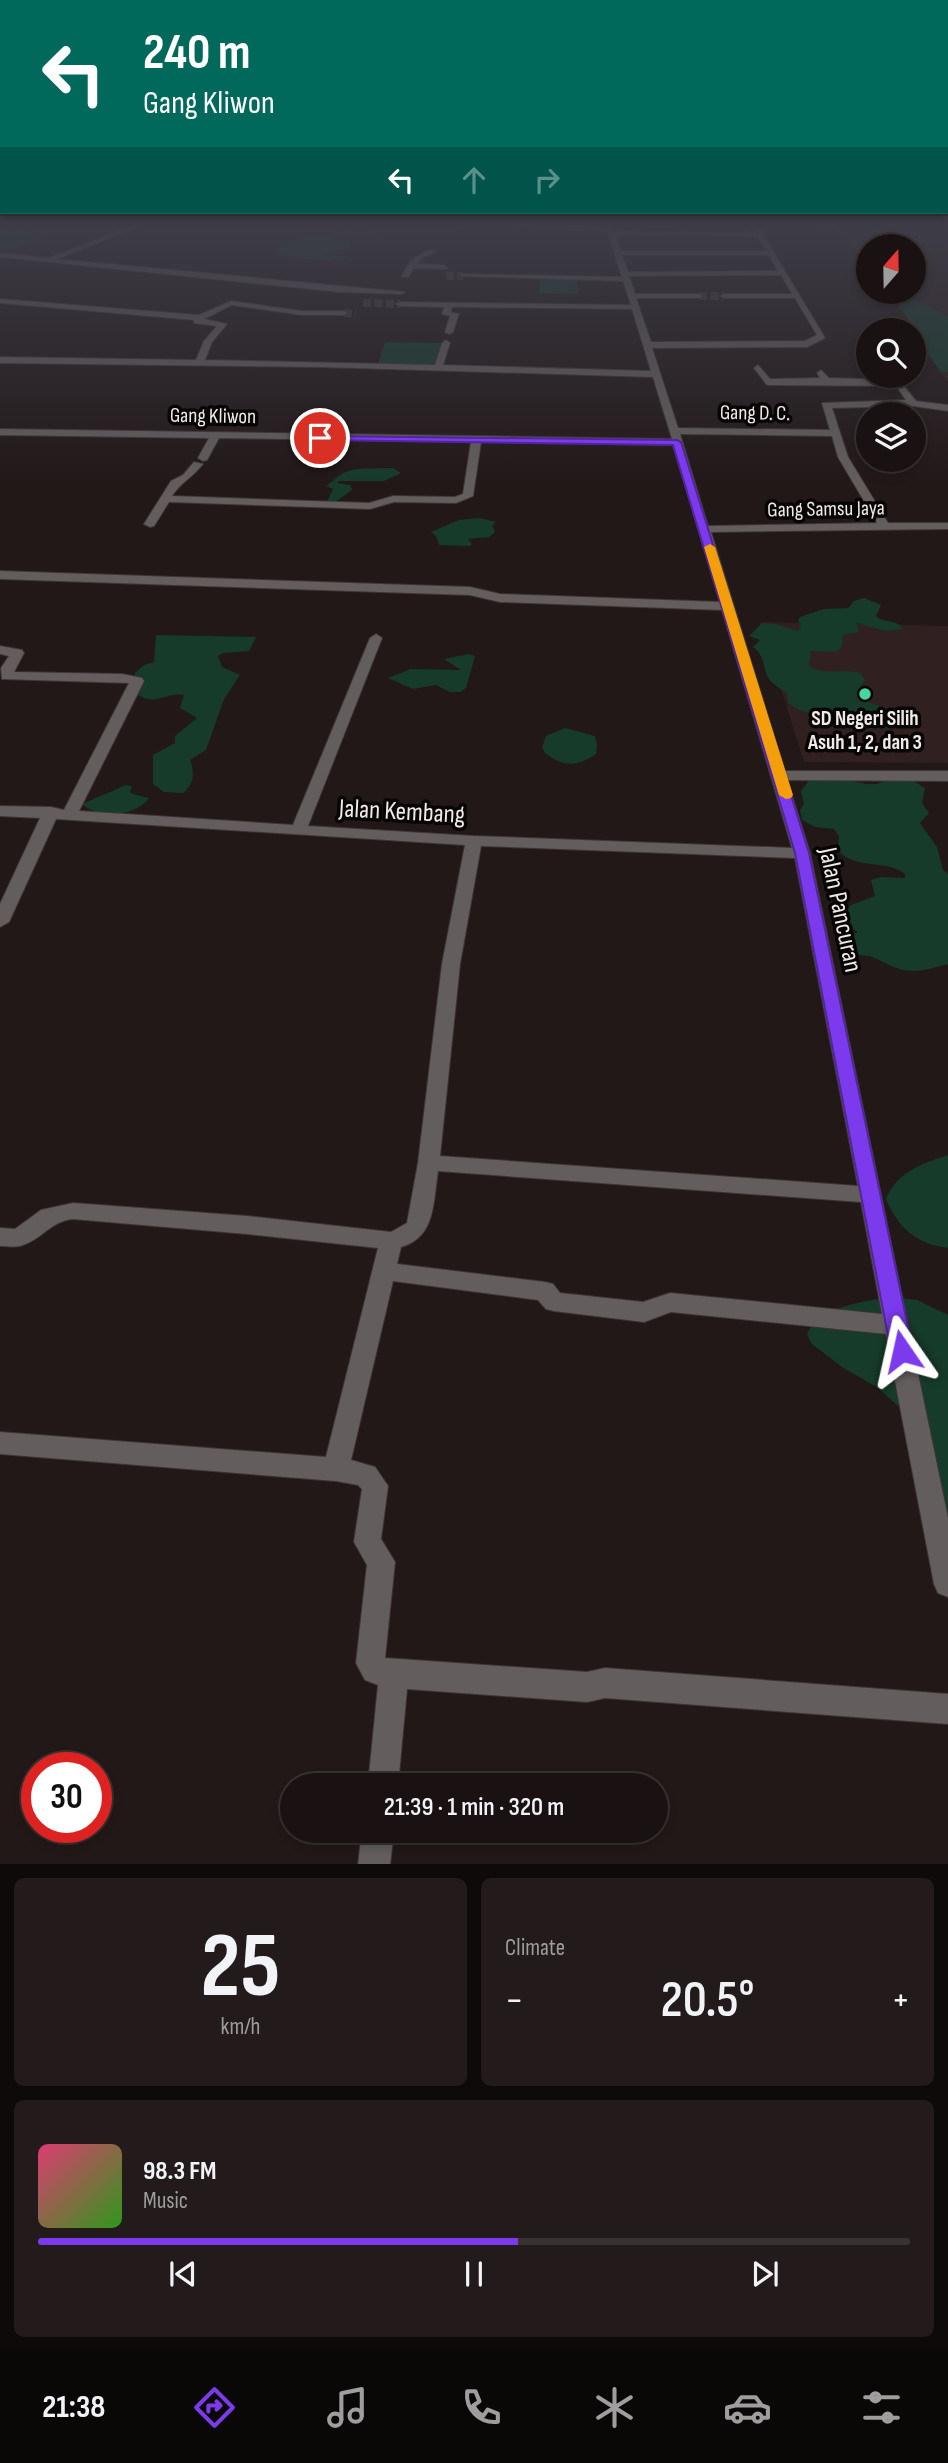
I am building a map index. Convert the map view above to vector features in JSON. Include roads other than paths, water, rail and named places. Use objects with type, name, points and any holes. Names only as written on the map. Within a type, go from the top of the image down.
[{"type":"street","points":[[100,309],[200,318],[220,309]]},
{"type":"street","points":[[270,309],[344,313]]},
{"type":"street","points":[[438,368],[454,314],[446,314],[447,309]]},
{"type":"street","name":"Jalan Pancuran","points":[[634,309],[705,529],[802,853],[948,1584]]},
{"type":"street","points":[[806,309],[822,335],[814,360]]},
{"type":"street","points":[[199,363],[208,341],[223,324],[197,321],[200,318]]},
{"type":"street","points":[[646,345],[814,360],[829,381]]},
{"type":"street","points":[[0,360],[657,374]]},
{"type":"street","points":[[758,368],[765,381],[899,383],[912,402]]},
{"type":"street","points":[[856,404],[827,404],[843,457],[885,527]]},
{"type":"street","points":[[926,405],[948,408]]},
{"type":"street","name":"Gang Kliwon","points":[[0,432],[476,441],[675,436]]},
{"type":"street","name":"Gang D. C.","points":[[675,436],[836,433]]},
{"type":"street","points":[[150,524],[175,483],[187,477],[201,461],[216,435]]},
{"type":"street","points":[[165,499],[370,506],[393,499],[467,498],[476,441]]},
{"type":"street","name":"Gang Samsu Jaya","points":[[705,529],[948,526]]},
{"type":"street","points":[[0,575],[338,585],[470,591],[500,598],[726,606]]},
{"type":"street","points":[[298,831],[376,638]]},
{"type":"street","points":[[0,650],[18,653],[8,668],[7,676],[122,678],[136,681],[70,814]]},
{"type":"street","points":[[780,775],[948,776]]},
{"type":"street","name":"Jalan Kembang","points":[[0,811],[474,841],[802,853]]},
{"type":"street","points":[[0,922],[51,813]]},
{"type":"street","points":[[0,1237],[19,1238],[41,1218],[72,1211],[247,1225],[391,1241],[403,1238],[417,1227],[429,1163],[451,964],[474,841]]},
{"type":"street","points":[[429,1163],[871,1195]]},
{"type":"street","points":[[336,1469],[391,1241]]},
{"type":"street","points":[[383,1271],[545,1291],[554,1302],[644,1312],[670,1302],[897,1325]]},
{"type":"street","points":[[0,1443],[336,1469],[366,1475],[375,1486],[367,1542],[381,1562],[370,1663],[374,1670],[394,1674],[587,1687],[605,1683],[948,1709]]},
{"type":"street","points":[[384,1773],[394,1674]]},
{"type":"street","points":[[374,1864],[376,1843]]},
{"type":"tunnel","points":[[344,313],[356,314]]},
{"type":"place","name":"SD Negeri Silih Asuh 1, 2, dan 3","points":[[865,694]]}]
